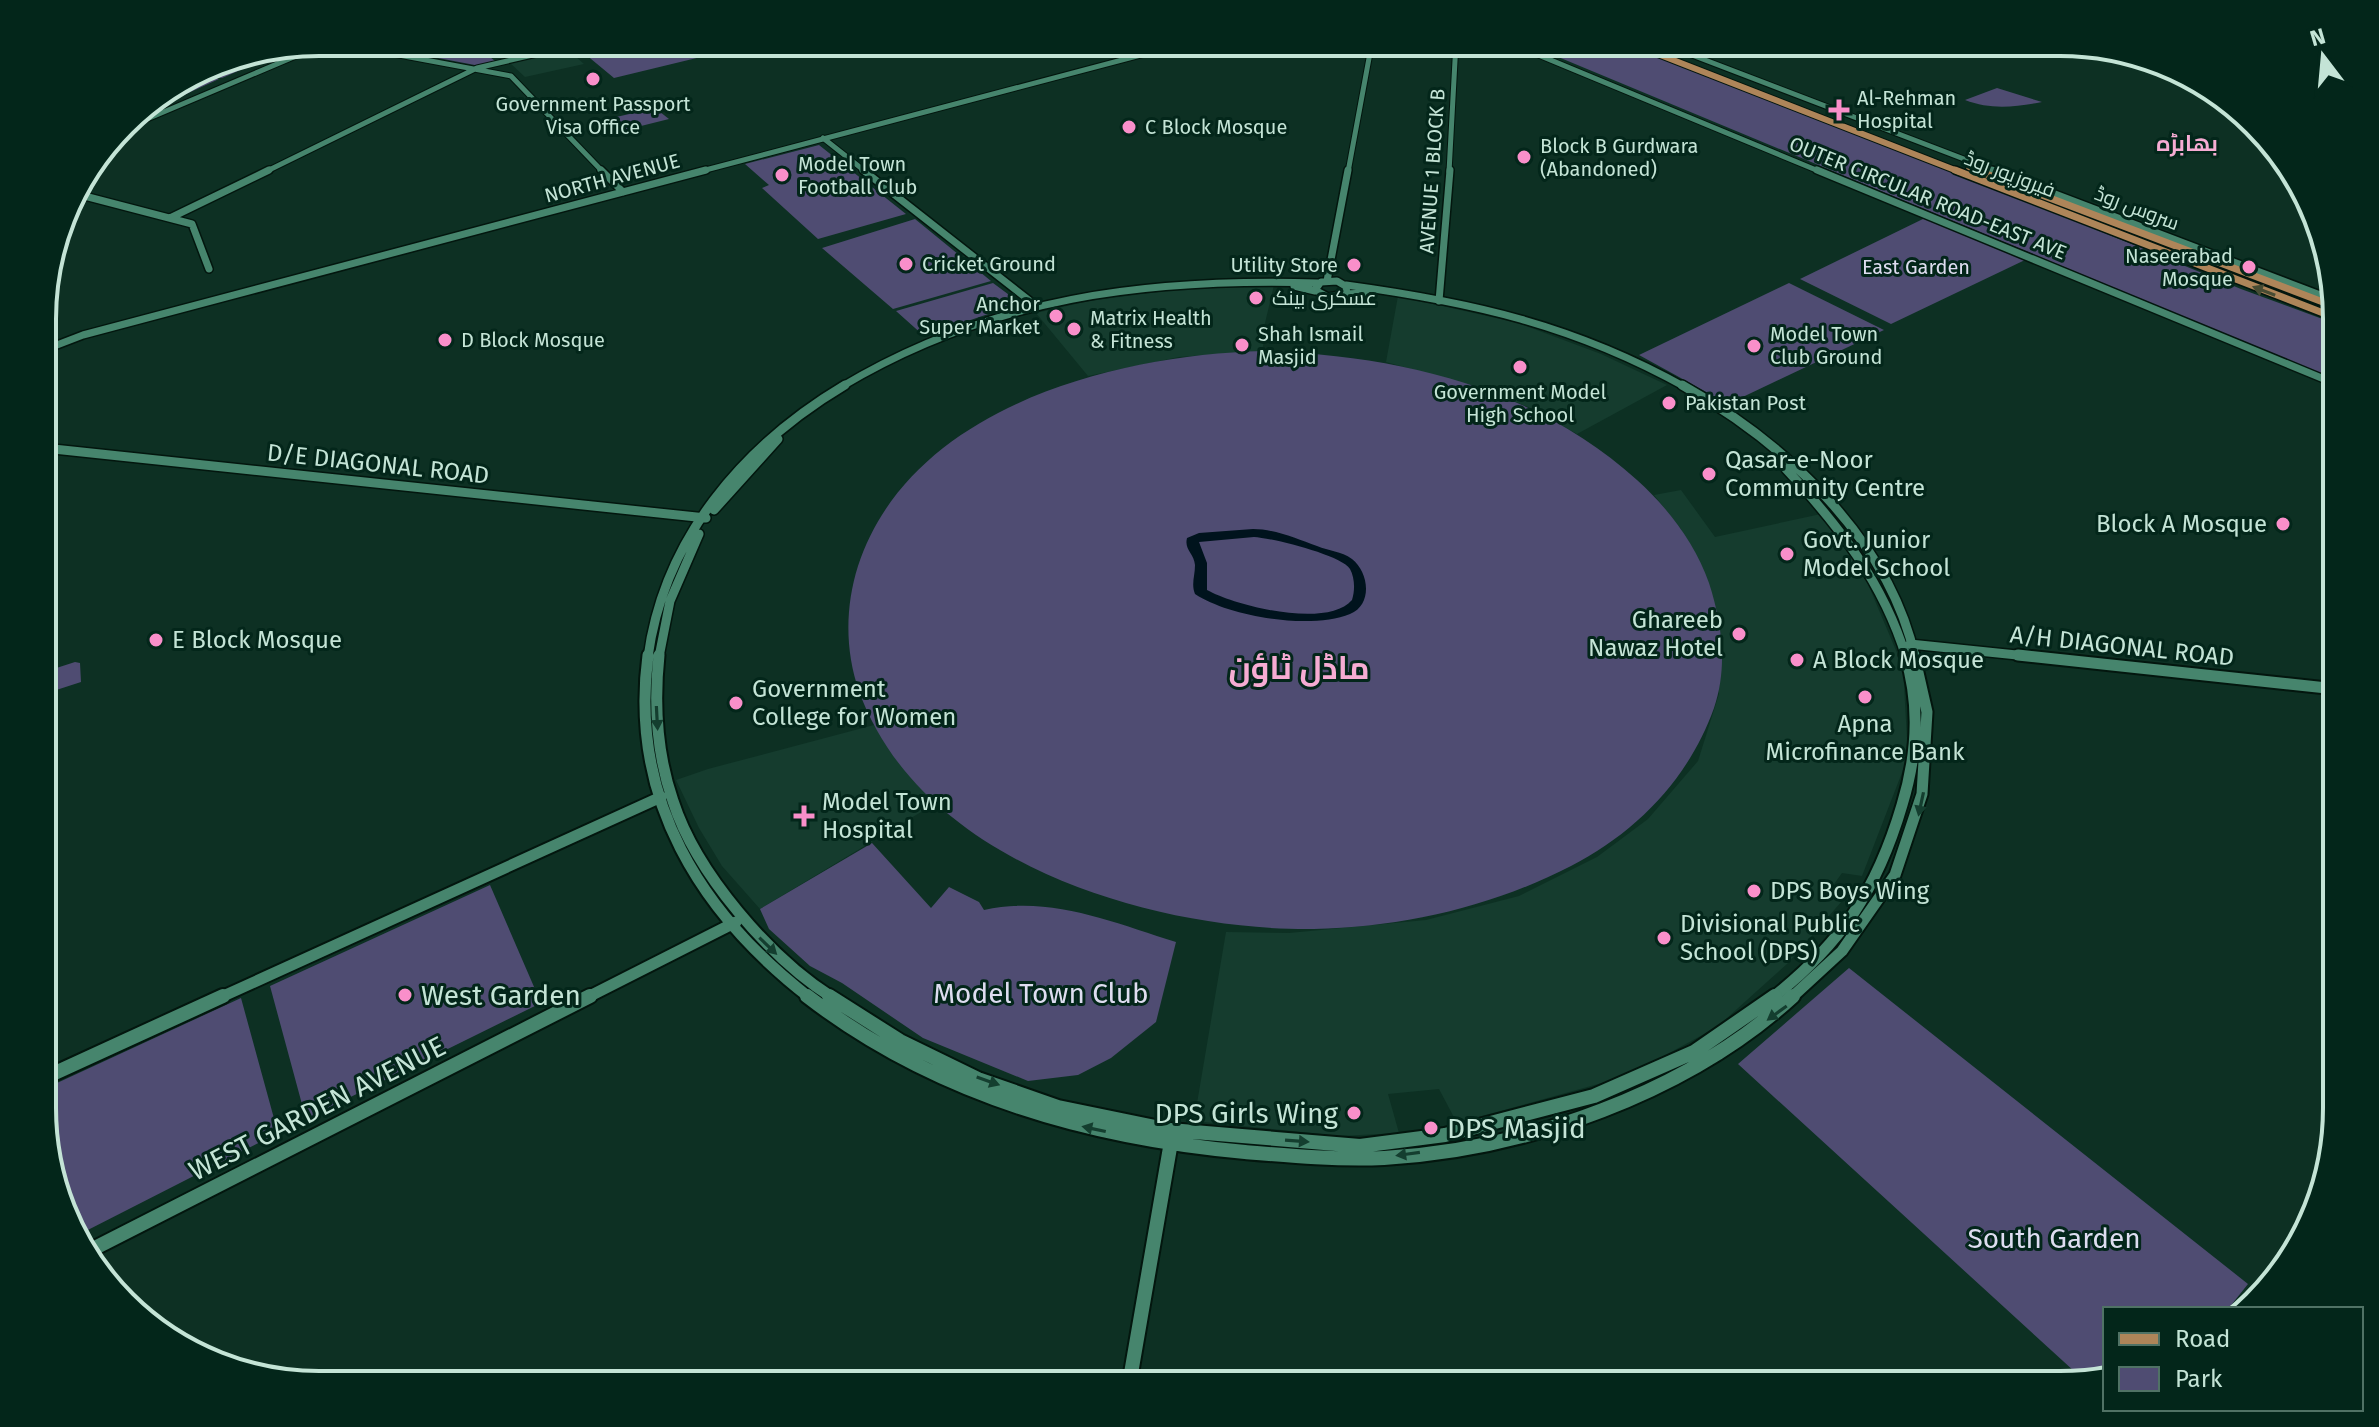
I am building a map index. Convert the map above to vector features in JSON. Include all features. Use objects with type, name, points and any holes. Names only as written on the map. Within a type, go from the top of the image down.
[{"type":"main road","name":"فیروزپور روڈ","points":[[1663,56],[2322,313]]},
{"type":"main road","name":"فیروزپور روڈ","points":[[1681,56],[2322,302]]},
{"type":"main road","points":[[2277,284],[2321,297]]},
{"type":"street","points":[[409,56],[508,75],[623,192]]},
{"type":"street","points":[[170,218],[477,68],[529,56]]},
{"type":"street","name":"NORTH AVENUE","points":[[56,346],[133,321],[1136,56]]},
{"type":"street","points":[[1346,290],[1328,297],[1324,284],[1371,56]]},
{"type":"street","name":"AVENUE 1 BLOCK B","points":[[1439,299],[1455,56]]},
{"type":"street","name":"OUTER CIRCULAR ROAD-EAST AVE","points":[[1541,56],[2322,378]]},
{"type":"street","name":"سروس روڈ","points":[[1695,56],[2321,295]]},
{"type":"street","points":[[153,115],[285,58]]},
{"type":"street","points":[[152,116],[292,58]]},
{"type":"street","points":[[823,138],[1035,305]]},
{"type":"street","points":[[86,196],[192,224],[209,269]]},
{"type":"street","points":[[1192,280],[1324,284],[1346,290],[1439,299],[1507,313],[1605,348],[1671,379],[1731,415],[1788,461],[1839,513],[1890,587],[1909,644],[1929,722],[1929,745],[1922,804],[1902,863],[1879,908],[1846,951],[1793,1001],[1748,1034],[1673,1082],[1623,1102],[1540,1128],[1464,1146],[1355,1160],[1064,1122],[1014,1107],[929,1072],[880,1045],[816,1001],[762,958],[737,922],[697,875],[664,795],[655,686],[658,645],[667,605],[704,518],[752,454],[796,418],[850,381],[920,344],[1035,305],[1092,293],[1192,280]]},
{"type":"street","points":[[704,518],[746,471],[801,420],[883,367],[975,327],[1070,301],[1194,284],[1324,284]]},
{"type":"street","name":"D/E DIAGONAL ROAD","points":[[56,449],[704,518]]},
{"type":"street","points":[[1172,1136],[1354,1146],[1434,1138],[1516,1119],[1607,1092],[1700,1050],[1782,991],[1835,944],[1878,875],[1898,822],[1916,742],[1909,644]]},
{"type":"street","name":"A/H DIAGONAL ROAD","points":[[1909,644],[2322,688]]},
{"type":"street","points":[[56,1073],[664,795]]},
{"type":"street","name":"WEST GARDEN AVENUE","points":[[96,1247],[737,922]]},
{"type":"street","points":[[1131,1371],[1172,1136]]},
{"type":"shaded area","points":[[538,56],[575,56],[584,64],[525,77],[510,63]]},
{"type":"shaded area","points":[[1274,285],[1261,340],[1264,341],[1262,351],[1179,357],[1088,376],[1036,313],[1089,301],[1188,288]]},
{"type":"shaded area","name":"Government Model High School","points":[[1398,296],[1518,323],[1601,354],[1667,385],[1577,434],[1533,409],[1486,390],[1386,362]]},
{"type":"shaded area","points":[[1681,490],[1715,537],[1821,514],[1862,570],[1903,667],[1908,757],[1862,876],[1842,873],[1829,891],[1842,901],[1788,963],[1717,1027],[1627,1076],[1457,1123],[1439,1089],[1388,1094],[1399,1133],[1340,1136],[1194,1121],[1226,932],[1289,933],[1426,920],[1519,896],[1597,857],[1648,819],[1698,761],[1719,694],[1681,529],[1654,495]]},
{"type":"shaded area","name":"Model Town Hospital","points":[[874,725],[897,760],[936,803],[760,909],[722,866],[676,780]]},
{"type":"green space","points":[[489,56],[495,61],[480,66],[438,58]]},
{"type":"green space","points":[[587,56],[705,56],[614,78]]},
{"type":"green space","points":[[1556,56],[1655,56],[2322,319],[2322,374]]},
{"type":"green space","points":[[253,65],[222,78],[216,77]]},
{"type":"green space","points":[[214,78],[219,79],[175,99]]},
{"type":"green space","points":[[1997,88],[2042,102],[2003,107],[1965,100]]},
{"type":"green space","points":[[655,108],[669,119],[625,130],[612,118]]},
{"type":"green space","name":"Cricket Ground","points":[[819,145],[906,214],[818,239],[762,188],[769,185],[745,164]]},
{"type":"green space","name":"East Garden","points":[[1925,218],[2025,260],[1891,324],[1800,279]]},
{"type":"green space","name":"Cricket Ground","points":[[915,219],[991,281],[893,309],[822,248]]},
{"type":"green space","points":[[993,283],[1020,303],[924,336],[896,311]]},
{"type":"green space","name":"East Garden","points":[[1789,283],[1884,330],[1728,404],[1639,355]]},
{"type":"green space","points":[[1262,351],[1313,354],[1413,369],[1509,399],[1554,421],[1597,448],[1637,480],[1670,514],[1696,554],[1709,583],[1722,645],[1721,677],[1714,708],[1690,757],[1658,800],[1618,837],[1571,866],[1541,880],[1510,893],[1446,912],[1348,927],[1250,926],[1183,917],[1114,900],[1048,875],[987,842],[933,801],[889,750],[854,676],[849,645],[849,613],[858,566],[884,511],[922,466],[970,429],[1024,400],[1083,379],[1144,364]]},
{"type":"green space","points":[[80,663],[81,682],[56,690],[56,668]]},
{"type":"green space","name":"Model Town Club","points":[[872,843],[931,908],[949,887],[979,902],[984,910],[1009,906],[1057,908],[1105,919],[1176,942],[1156,1022],[1111,1058],[1078,1075],[1028,1081],[923,1038],[842,983],[810,966],[769,929],[760,909]]},
{"type":"green space","name":"West Garden","points":[[490,885],[541,1003],[306,1119],[270,986]]},
{"type":"green space","name":"South Garden","points":[[1849,968],[2248,1284],[2230,1307],[2103,1307],[2103,1367],[2073,1370],[1738,1064]]},
{"type":"green space","points":[[241,998],[278,1133],[87,1231],[65,1176],[58,1142],[56,1083]]},
{"type":"water","points":[[1261,529],[1344,554],[1362,572],[1365,596],[1357,610],[1350,614],[1314,621],[1271,619],[1228,609],[1195,594],[1195,565],[1186,542],[1187,538],[1199,533]],"holes":[[[1263,538],[1305,548],[1344,564],[1353,576],[1352,600],[1340,609],[1303,614],[1259,608],[1207,590],[1207,563],[1199,542]]]},
{"type":"place","name":"Government Passport Visa Office","points":[[593,79]]},
{"type":"place","name":"Al-Rehman Hospital","points":[[1839,110]]},
{"type":"place","name":"C Block Mosque","points":[[1129,127]]},
{"type":"place","name":"Block B Gurdwara (Abandoned)","points":[[1524,157]]},
{"type":"place","name":"Model Town Football Club","points":[[782,175]]},
{"type":"place","name":"Cricket Ground","points":[[906,264]]},
{"type":"place","name":"Utility Store","points":[[1354,265]]},
{"type":"place","name":"Naseerabad Mosque","points":[[2249,267]]},
{"type":"place","name":"عسکری بینک","points":[[1256,298]]},
{"type":"place","name":"Anchor Super Market","points":[[1056,316]]},
{"type":"place","name":"Matrix Health & Fitness","points":[[1074,329]]},
{"type":"place","name":"D Block Mosque","points":[[445,340]]},
{"type":"place","name":"Shah Ismail Masjid","points":[[1242,345]]},
{"type":"place","name":"Model Town Club Ground","points":[[1754,346]]},
{"type":"place","name":"Government Model High School","points":[[1520,367]]},
{"type":"place","name":"Pakistan Post","points":[[1669,403]]},
{"type":"place","name":"Qasar-e-Noor Community Centre","points":[[1709,474]]},
{"type":"place","name":"Block A Mosque","points":[[2283,524]]},
{"type":"place","name":"Govt. Junior Model School","points":[[1787,554]]},
{"type":"place","name":"Ghareeb Nawaz Hotel","points":[[1739,634]]},
{"type":"place","name":"E Block Mosque","points":[[156,640]]},
{"type":"place","name":"A Block Mosque","points":[[1797,660]]},
{"type":"place","name":"Apna Microfinance Bank","points":[[1865,697]]},
{"type":"place","name":"Government College for Women","points":[[736,703]]},
{"type":"place","name":"Model Town Hospital","points":[[804,816]]},
{"type":"place","name":"DPS Boys Wing","points":[[1754,891]]},
{"type":"place","name":"Divisional Public School (DPS)","points":[[1664,938]]},
{"type":"place","name":"West Garden","points":[[405,995]]},
{"type":"place","name":"DPS Girls Wing","points":[[1354,1113]]},
{"type":"place","name":"DPS Masjid","points":[[1431,1128]]},
{"type":"district","name":"بھابڑہ","points":[[2187,143]]},
{"type":"district","name":"ماڈل ٹاؤن","points":[[1299,668]]}]
